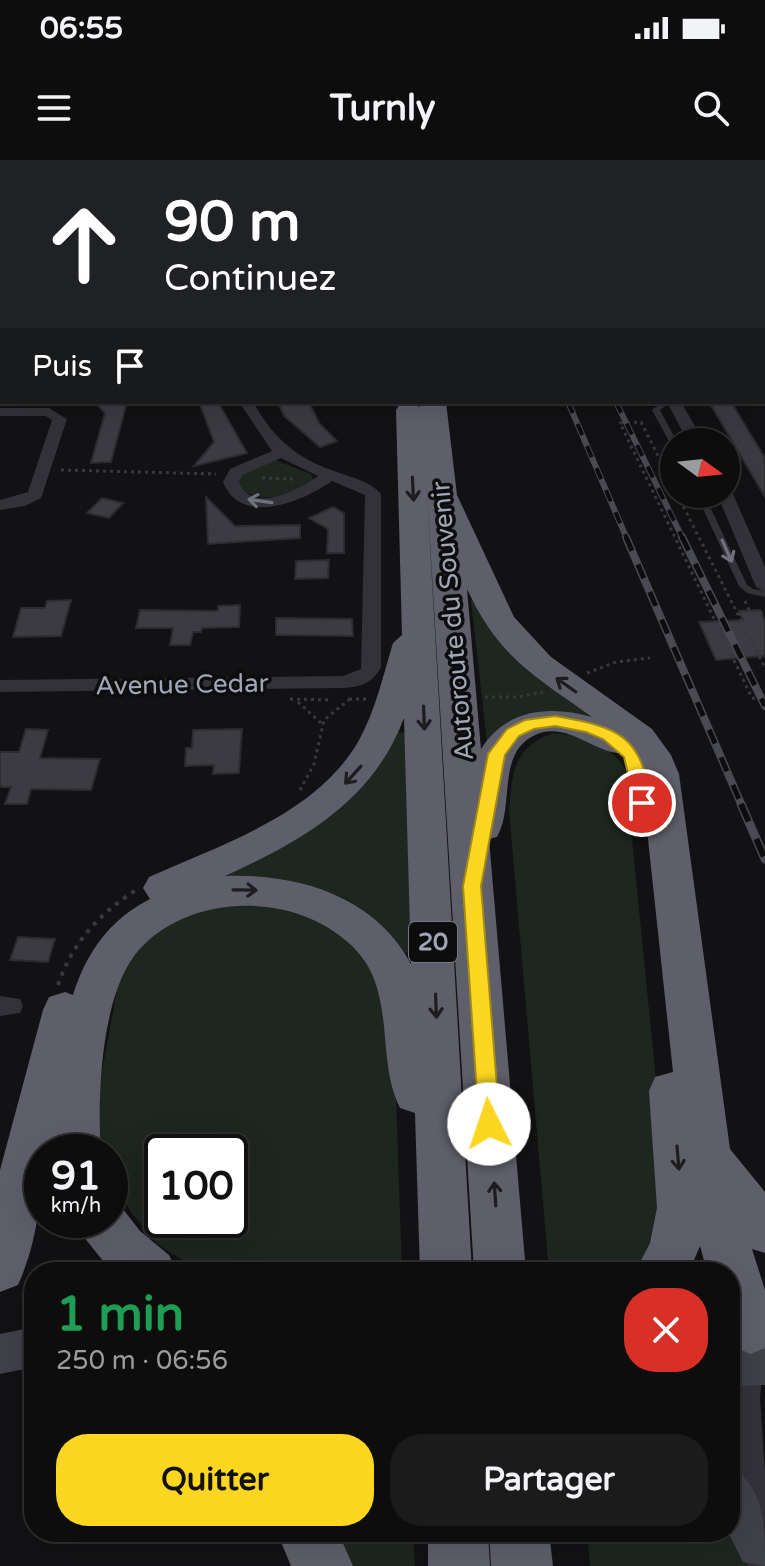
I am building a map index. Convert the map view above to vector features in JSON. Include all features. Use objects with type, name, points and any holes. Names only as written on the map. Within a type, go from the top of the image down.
[{"type":"highway","name":"Autoroute du Souvenir","points":[[414,404],[444,498],[499,1262]]},
{"type":"highway","name":"Autoroute du Souvenir","points":[[414,404],[419,612],[445,1262]]},
{"type":"highway","points":[[444,498],[493,607],[515,642],[543,668],[636,733],[654,754],[660,774],[711,1196],[728,1262]]},
{"type":"highway","points":[[0,1268],[73,979],[85,952],[105,926],[132,905],[294,823],[353,776],[383,728],[419,612]]},
{"type":"highway","points":[[472,886],[494,762],[506,739],[531,724],[567,722],[600,731],[625,747],[635,761],[639,777],[681,1197],[678,1238],[666,1262]]},
{"type":"highway","points":[[77,1134],[76,1098],[97,989],[106,963],[124,938],[164,908],[212,892],[264,891],[299,898],[359,927],[381,950],[396,976],[443,1262]]},
{"type":"highway","points":[[708,1157],[765,1230]]},
{"type":"highway","points":[[114,1238],[139,1262]]},
{"type":"highway","points":[[740,1311],[751,1354]]},
{"type":"highway","points":[[311,1542],[322,1566]]},
{"type":"highway","points":[[458,1542],[459,1566]]},
{"type":"highway","points":[[520,1542],[522,1566]]},
{"type":"main road","points":[[0,1354],[24,1349]]},
{"type":"main road","points":[[0,1362],[24,1366]]},
{"type":"main road","points":[[740,1510],[762,1553]]},
{"type":"street","points":[[247,404],[280,453],[330,475]]},
{"type":"street","points":[[675,404],[688,428]]},
{"type":"street","points":[[0,412],[49,412],[60,419],[35,495],[19,503],[0,505]]},
{"type":"street","points":[[280,453],[236,472],[231,482],[235,492],[257,502],[284,501],[302,495],[330,475]]},
{"type":"street","name":"Avenue Cedar","points":[[0,686],[318,688],[363,679],[372,667],[373,494],[363,486],[330,475]]},
{"type":"street","points":[[731,508],[765,587]]},
{"type":"street","points":[[740,1393],[751,1354]]},
{"type":"street","points":[[740,1404],[762,1553]]},
{"type":"lane","points":[[664,404],[656,410],[666,428]]},
{"type":"lane","points":[[707,508],[743,586],[765,594]]},
{"type":"path","points":[[660,459],[641,422],[620,423],[660,506]]},
{"type":"path","points":[[51,470],[226,475]]},
{"type":"path","points":[[260,478],[298,479]]},
{"type":"path","points":[[661,508],[752,698],[765,699]]},
{"type":"path","points":[[685,508],[765,668]]},
{"type":"path","points":[[739,614],[764,613]]},
{"type":"path","points":[[706,619],[712,615]]},
{"type":"path","points":[[580,676],[616,662],[650,658]]},
{"type":"path","points":[[479,696],[528,696],[557,687]]},
{"type":"path","points":[[320,734],[321,724],[351,699]]},
{"type":"path","points":[[296,701],[321,724]]},
{"type":"shaded area","points":[[275,460],[311,474],[314,480],[296,491],[266,498],[238,486],[241,473]]},
{"type":"shaded area","points":[[475,597],[595,714],[590,720],[558,715],[488,752],[471,600]]},
{"type":"shaded area","points":[[395,732],[410,733],[416,950],[403,954],[218,877]]},
{"type":"shaded area","points":[[552,733],[594,742],[611,753],[625,769],[665,1171],[654,1243],[639,1262],[548,1262],[509,810],[517,763],[539,740]]},
{"type":"shaded area","points":[[259,900],[316,916],[368,955],[393,1008],[402,1262],[186,1262],[152,1238],[248,1238],[248,1134],[144,1134],[144,1228],[128,1207],[128,1134],[98,1134],[95,1109],[122,963],[170,917]]},
{"type":"shaded area","points":[[342,1542],[414,1542],[415,1566],[352,1566]]},
{"type":"shaded area","points":[[588,1542],[736,1542],[750,1566],[590,1566]]},
{"type":"building","points":[[97,404],[126,404],[111,462],[91,463],[105,413]]},
{"type":"building","points":[[200,404],[219,404],[247,453],[194,466],[214,442]]},
{"type":"building","points":[[279,404],[310,404],[319,423],[337,441],[320,447],[284,416]]},
{"type":"building","points":[[710,404],[732,404],[765,458],[765,497],[740,455],[740,428],[724,428]]},
{"type":"building","points":[[206,497],[235,526],[300,525],[300,538],[208,544]]},
{"type":"building","points":[[102,498],[123,503],[109,518],[87,513]]},
{"type":"building","points":[[333,507],[344,513],[344,553],[327,553],[328,529],[309,518]]},
{"type":"building","points":[[329,560],[328,578],[295,579],[296,561]]},
{"type":"building","points":[[71,600],[61,636],[13,637],[21,608],[45,608],[47,601]]},
{"type":"building","points":[[240,605],[239,627],[202,628],[201,632],[193,632],[190,645],[170,645],[173,628],[136,628],[140,610],[218,611],[218,606]]},
{"type":"building","points":[[760,610],[765,621],[765,656],[716,660],[699,622],[743,620],[739,611]]},
{"type":"building","points":[[276,618],[352,619],[353,636],[276,635]]},
{"type":"building","points":[[26,729],[48,730],[40,758],[100,759],[91,790],[31,789],[27,804],[5,804],[11,787],[0,787],[0,752],[19,752]]},
{"type":"building","points":[[242,729],[239,773],[213,774],[214,765],[185,766],[186,748],[192,748],[193,730]]},
{"type":"building","points":[[18,937],[55,939],[48,962],[10,960]]},
{"type":"railway","points":[[569,404],[627,539]]},
{"type":"railway","points":[[617,404],[683,539]]},
{"type":"railway","points":[[626,537],[742,806]]},
{"type":"railway","points":[[682,537],[765,706]]},
{"type":"railway","points":[[741,804],[765,859]]},
{"type":"route","points":[[489,1124],[472,886],[497,754],[506,739],[531,724],[555,721],[589,727],[609,735],[631,754],[638,768],[642,803]]}]
